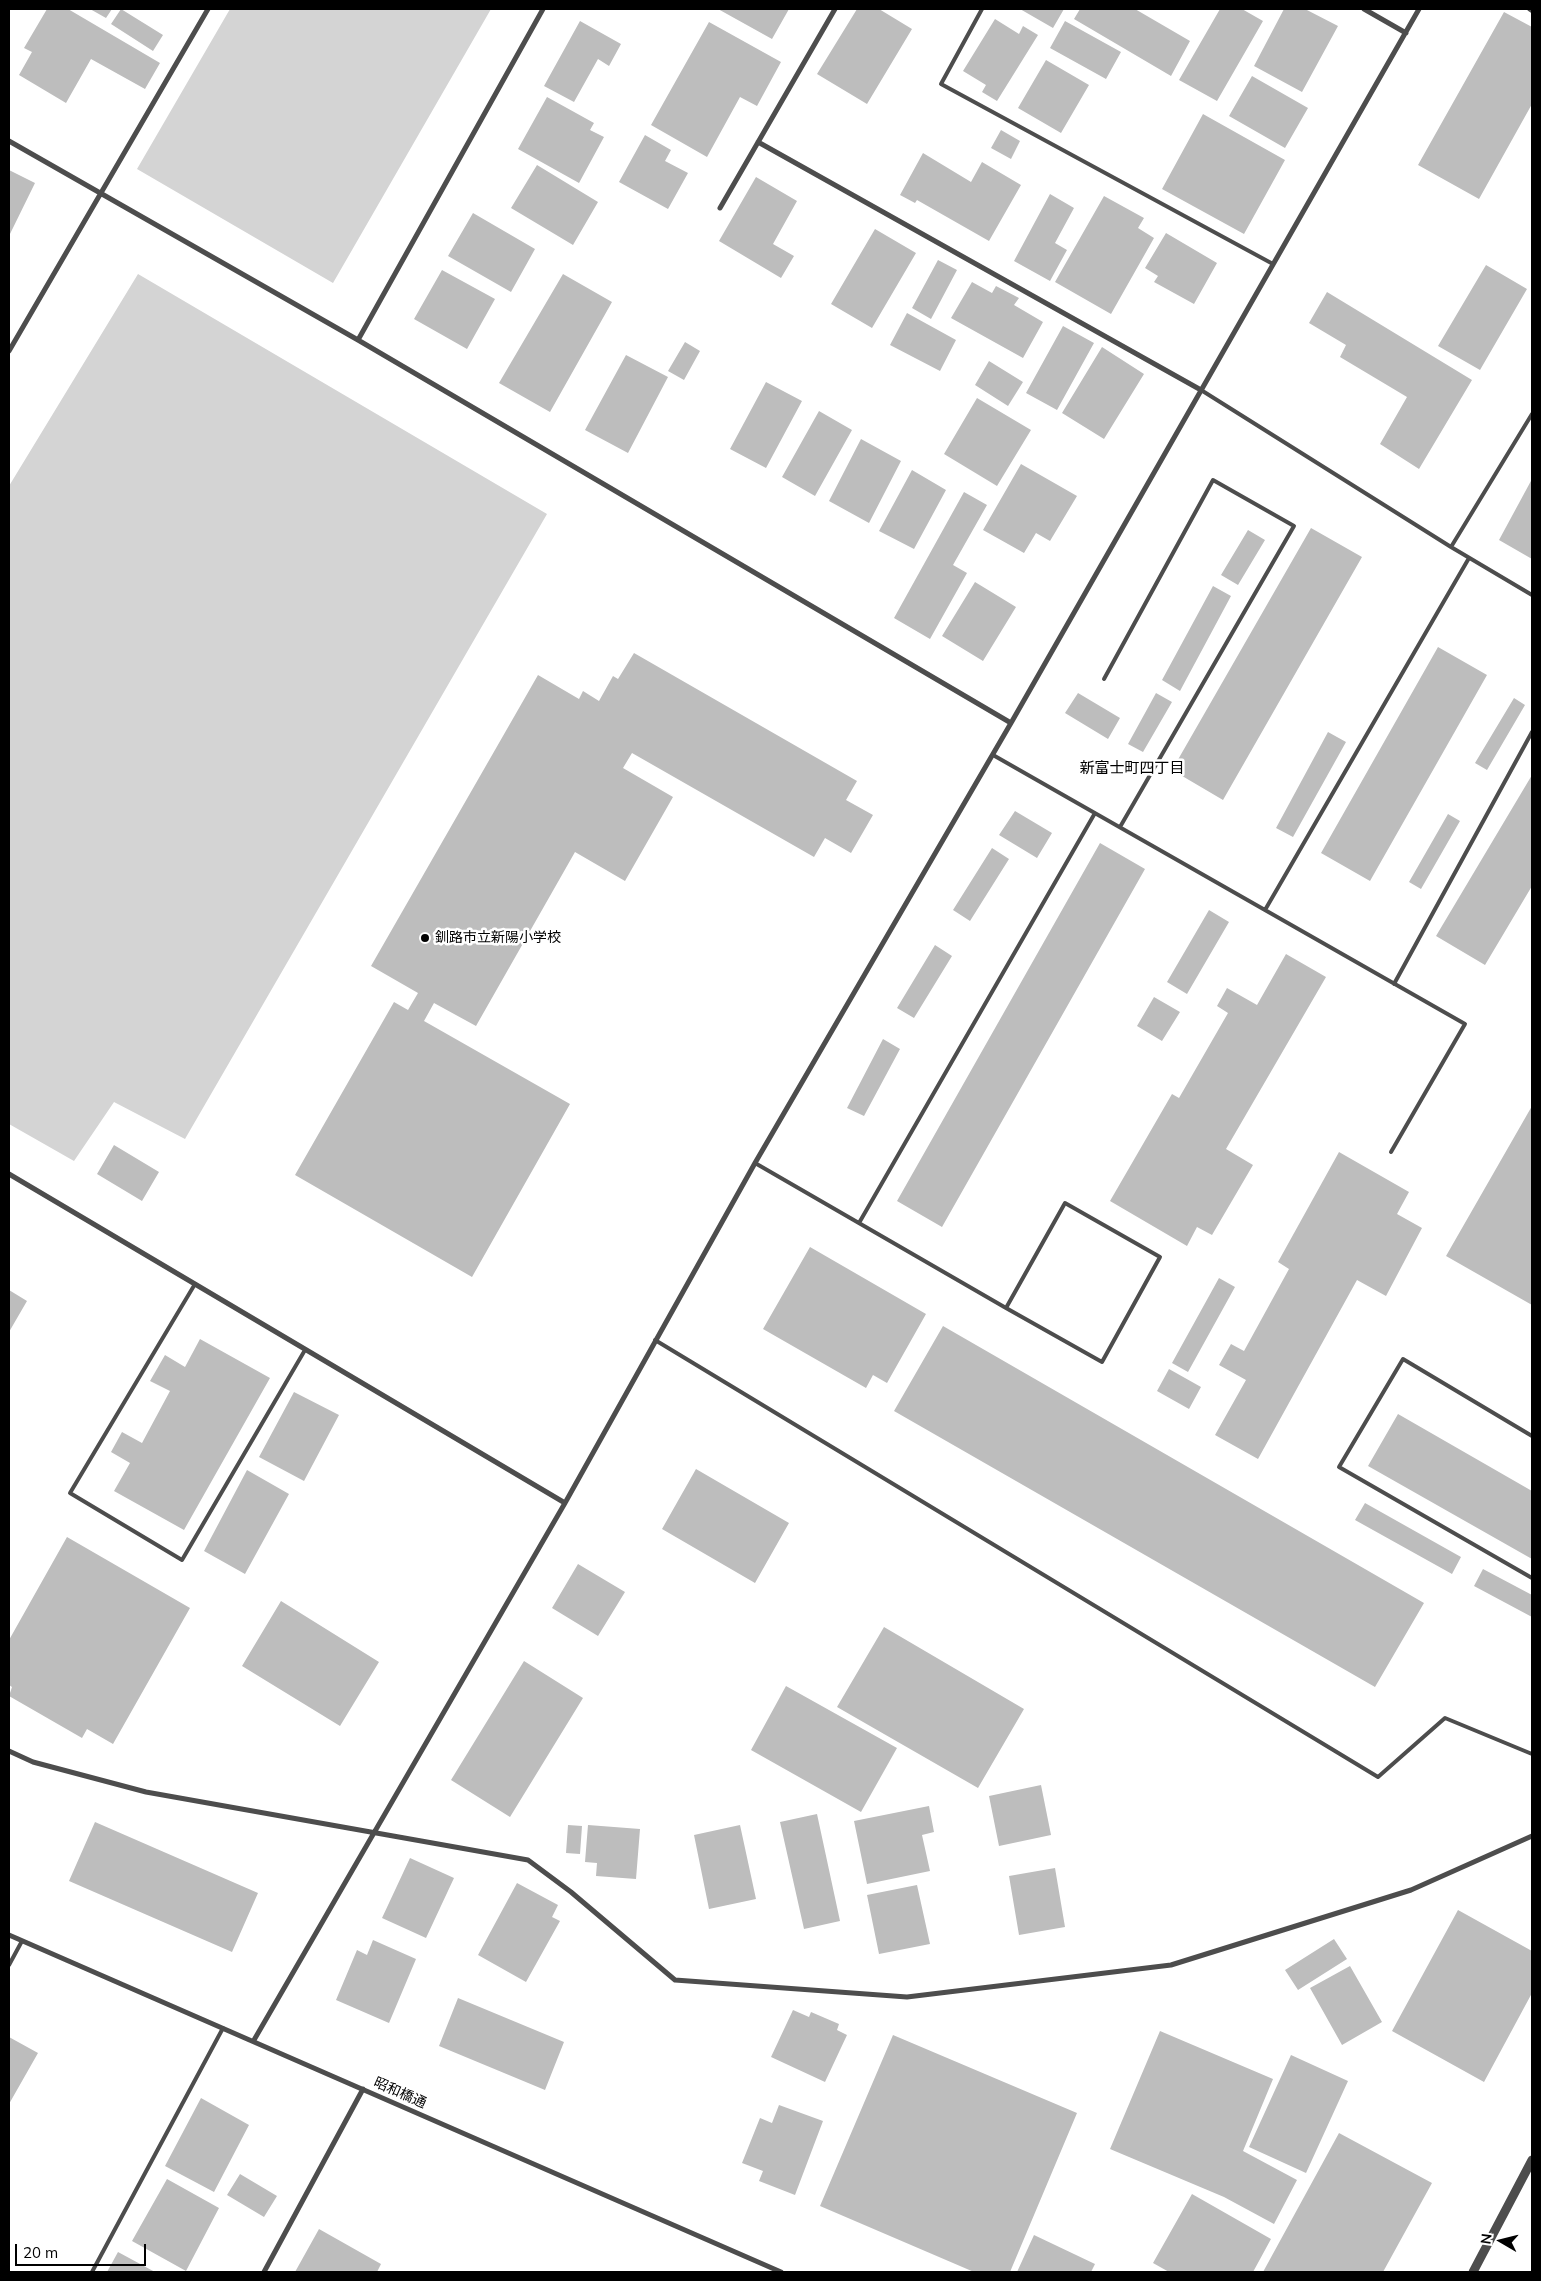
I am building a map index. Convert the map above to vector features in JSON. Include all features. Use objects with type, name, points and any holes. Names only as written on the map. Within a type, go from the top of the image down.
[{"type":"street","points":[[9,351],[208,9]]},
{"type":"street","points":[[358,340],[543,9]]},
{"type":"street","points":[[720,208],[835,9]]},
{"type":"street","points":[[1364,9],[1406,33]]},
{"type":"street","points":[[254,2040],[565,1503],[755,1163],[1012,723],[1420,9]]},
{"type":"street","points":[[9,141],[358,340],[1012,723]]},
{"type":"street","points":[[758,142],[1201,390]]},
{"type":"street","points":[[9,1174],[565,1503]]},
{"type":"street","points":[[9,1751],[33,1762],[146,1792],[528,1860],[571,1892],[675,1980],[907,1997],[1171,1965],[1411,1890],[1532,1836]]},
{"type":"street","name":"昭和橋通","points":[[9,1935],[254,2040],[781,2272]]},
{"type":"street","points":[[264,2272],[363,2089]]},
{"type":"street","points":[[1473,2272],[1532,2160]]},
{"type":"lane","points":[[982,9],[941,84],[1273,264]]},
{"type":"lane","points":[[1201,390],[1451,547],[1532,595]]},
{"type":"lane","points":[[1451,547],[1532,414]]},
{"type":"lane","points":[[1104,679],[1213,480],[1294,526],[1120,827]]},
{"type":"lane","points":[[1265,910],[1470,558]]},
{"type":"lane","points":[[1394,984],[1532,732]]},
{"type":"lane","points":[[993,755],[1465,1024],[1391,1152]]},
{"type":"lane","points":[[859,1223],[1095,813]]},
{"type":"lane","points":[[755,1163],[1006,1308],[1102,1362],[1160,1257],[1065,1203],[1006,1308]]},
{"type":"lane","points":[[195,1284],[70,1493],[182,1560],[305,1350]]},
{"type":"lane","points":[[655,1340],[1378,1777],[1445,1718],[1532,1754]]},
{"type":"lane","points":[[1532,1436],[1403,1358],[1340,1467],[1532,1578]]},
{"type":"lane","points":[[9,1965],[22,1941]]},
{"type":"lane","points":[[92,2272],[223,2028]]},
{"type":"shaded area","points":[[230,9],[491,9],[333,283],[137,169]]},
{"type":"shaded area","points":[[138,274],[547,514],[185,1139],[114,1102],[74,1161],[9,1124],[9,486]]},
{"type":"building","points":[[47,9],[68,9],[160,63],[145,89],[91,59],[66,103],[19,75],[32,52],[24,48]]},
{"type":"building","points":[[90,9],[112,9],[106,18]]},
{"type":"building","points":[[121,9],[163,35],[153,51],[111,24]]},
{"type":"building","points":[[718,9],[789,9],[772,39]]},
{"type":"building","points":[[857,9],[879,9],[912,29],[867,104],[817,74]]},
{"type":"building","points":[[1020,9],[1064,9],[1053,28]]},
{"type":"building","points":[[1080,9],[1135,9],[1190,41],[1171,76],[1074,19]]},
{"type":"building","points":[[1220,9],[1242,9],[1263,21],[1217,101],[1179,80]]},
{"type":"building","points":[[1284,9],[1305,9],[1338,26],[1302,92],[1254,66]]},
{"type":"building","points":[[1504,12],[1532,27],[1532,104],[1479,199],[1418,165]]},
{"type":"building","points":[[995,19],[1019,34],[1023,26],[1038,35],[997,101],[982,92],[986,85],[963,71]]},
{"type":"building","points":[[580,21],[621,44],[609,66],[598,59],[574,102],[544,86]]},
{"type":"building","points":[[1065,21],[1121,52],[1106,79],[1050,48]]},
{"type":"building","points":[[709,22],[781,62],[757,106],[740,97],[707,157],[651,125]]},
{"type":"building","points":[[1046,60],[1089,85],[1061,133],[1018,108]]},
{"type":"building","points":[[1252,76],[1308,108],[1285,148],[1229,116]]},
{"type":"building","points":[[547,97],[594,123],[590,130],[604,137],[579,183],[518,149]]},
{"type":"building","points":[[1203,114],[1285,160],[1244,234],[1162,189]]},
{"type":"building","points":[[1001,130],[1020,141],[1011,159],[991,148]]},
{"type":"building","points":[[645,135],[671,150],[665,161],[688,173],[668,209],[619,182]]},
{"type":"building","points":[[923,153],[971,182],[982,162],[1021,185],[989,241],[917,200],[915,203],[900,195]]},
{"type":"building","points":[[537,165],[598,202],[573,245],[511,208]]},
{"type":"building","points":[[9,170],[35,183],[9,236]]},
{"type":"building","points":[[756,177],[797,201],[773,244],[794,256],[781,278],[719,241]]},
{"type":"building","points":[[1050,194],[1074,208],[1055,243],[1067,250],[1050,281],[1014,261]]},
{"type":"building","points":[[1104,196],[1144,218],[1138,228],[1154,238],[1111,314],[1055,282]]},
{"type":"building","points":[[473,213],[535,249],[511,292],[448,256]]},
{"type":"building","points":[[875,229],[916,253],[872,328],[831,304]]},
{"type":"building","points":[[1166,233],[1217,263],[1194,304],[1154,282],[1158,276],[1145,268]]},
{"type":"building","points":[[938,260],[957,270],[931,319],[912,308]]},
{"type":"building","points":[[1486,265],[1527,289],[1480,370],[1438,346]]},
{"type":"building","points":[[442,270],[495,299],[467,349],[414,319]]},
{"type":"building","points":[[563,274],[612,302],[550,412],[499,383]]},
{"type":"building","points":[[972,282],[992,293],[996,286],[1019,298],[1014,305],[1043,322],[1023,358],[951,318]]},
{"type":"building","points":[[1327,292],[1472,380],[1419,469],[1380,444],[1407,397],[1340,357],[1346,345],[1309,323]]},
{"type":"building","points":[[907,313],[956,340],[940,371],[890,345]]},
{"type":"building","points":[[1063,326],[1094,343],[1057,410],[1026,393]]},
{"type":"building","points":[[685,342],[700,351],[684,380],[668,371]]},
{"type":"building","points":[[1102,347],[1144,374],[1104,439],[1062,413]]},
{"type":"building","points":[[626,355],[668,377],[628,453],[585,430]]},
{"type":"building","points":[[989,361],[1023,382],[1008,406],[975,385]]},
{"type":"building","points":[[766,382],[802,401],[766,468],[730,449]]},
{"type":"building","points":[[977,398],[1031,430],[997,486],[944,454]]},
{"type":"building","points":[[819,411],[852,430],[815,496],[782,477]]},
{"type":"building","points":[[861,439],[901,461],[869,523],[829,501]]},
{"type":"building","points":[[1021,464],[1077,496],[1050,541],[1036,533],[1024,553],[983,530]]},
{"type":"building","points":[[912,470],[946,490],[914,549],[879,531]]},
{"type":"building","points":[[1532,479],[1532,559],[1499,540]]},
{"type":"building","points":[[964,492],[987,505],[953,565],[967,573],[930,639],[894,618]]},
{"type":"building","points":[[1311,528],[1362,557],[1223,800],[1172,770]]},
{"type":"building","points":[[1248,530],[1265,540],[1238,585],[1221,575]]},
{"type":"building","points":[[975,582],[1016,607],[983,661],[942,636]]},
{"type":"building","points":[[1213,586],[1231,596],[1180,691],[1162,680]]},
{"type":"building","points":[[1438,647],[1487,675],[1370,881],[1321,853]]},
{"type":"building","points":[[634,653],[857,781],[846,800],[873,815],[851,853],[825,838],[814,857],[632,753],[623,768],[673,797],[625,881],[575,852],[476,1026],[434,1003],[424,1021],[570,1104],[472,1277],[295,1175],[394,1002],[408,1010],[418,993],[371,966],[538,675],[579,699],[583,691],[599,701],[613,676],[618,679]]},
{"type":"building","points":[[1078,693],[1120,718],[1108,739],[1065,713]]},
{"type":"building","points":[[1156,693],[1172,702],[1143,752],[1128,744]]},
{"type":"building","points":[[1514,698],[1525,705],[1487,770],[1475,763]]},
{"type":"building","points":[[1328,732],[1346,742],[1293,837],[1276,828]]},
{"type":"building","points":[[1532,775],[1532,886],[1485,965],[1436,936]]},
{"type":"building","points":[[1015,811],[1052,833],[1037,858],[999,835]]},
{"type":"building","points":[[1448,814],[1460,821],[1421,889],[1409,882]]},
{"type":"building","points":[[1100,843],[1145,869],[942,1227],[897,1201]]},
{"type":"building","points":[[992,848],[1009,859],[970,921],[953,910]]},
{"type":"building","points":[[1209,910],[1229,922],[1187,994],[1167,982]]},
{"type":"building","points":[[935,945],[952,956],[914,1018],[897,1008]]},
{"type":"building","points":[[1286,954],[1326,977],[1226,1149],[1253,1165],[1212,1235],[1197,1227],[1187,1246],[1110,1201],[1172,1094],[1179,1098],[1228,1013],[1217,1006],[1227,988],[1257,1005]]},
{"type":"building","points":[[1154,997],[1180,1012],[1162,1041],[1137,1026]]},
{"type":"building","points":[[883,1039],[900,1049],[864,1116],[847,1108]]},
{"type":"building","points":[[1532,1106],[1532,1305],[1446,1256]]},
{"type":"building","points":[[114,1145],[159,1172],[142,1201],[97,1174]]},
{"type":"building","points":[[1339,1152],[1409,1192],[1397,1214],[1422,1228],[1386,1296],[1357,1280],[1258,1459],[1215,1435],[1246,1380],[1219,1365],[1231,1344],[1244,1351],[1289,1269],[1278,1262]]},
{"type":"building","points":[[810,1247],[926,1314],[887,1383],[873,1375],[866,1388],[763,1329]]},
{"type":"building","points":[[1219,1278],[1235,1287],[1188,1372],[1172,1363]]},
{"type":"building","points":[[9,1290],[27,1301],[9,1332]]},
{"type":"building","points":[[943,1326],[1424,1603],[1375,1687],[894,1411]]},
{"type":"building","points":[[200,1339],[270,1378],[184,1530],[114,1491],[130,1463],[111,1452],[122,1432],[142,1443],[170,1391],[150,1381],[165,1355],[185,1367]]},
{"type":"building","points":[[1169,1369],[1201,1387],[1189,1409],[1157,1391]]},
{"type":"building","points":[[294,1392],[339,1415],[304,1481],[259,1457]]},
{"type":"building","points":[[1398,1414],[1532,1491],[1532,1559],[1368,1466]]},
{"type":"building","points":[[696,1469],[789,1523],[755,1583],[662,1529]]},
{"type":"building","points":[[247,1470],[289,1494],[245,1574],[204,1551]]},
{"type":"building","points":[[1365,1503],[1461,1557],[1452,1574],[1355,1520]]},
{"type":"building","points":[[67,1537],[190,1608],[113,1744],[87,1729],[82,1738],[9,1696],[12,1687],[9,1685],[9,1640]]},
{"type":"building","points":[[578,1564],[625,1592],[598,1636],[552,1608]]},
{"type":"building","points":[[1483,1569],[1532,1595],[1532,1617],[1474,1586]]},
{"type":"building","points":[[281,1601],[379,1662],[340,1726],[242,1666]]},
{"type":"building","points":[[884,1627],[1024,1709],[978,1788],[837,1707]]},
{"type":"building","points":[[524,1661],[583,1698],[510,1817],[451,1780]]},
{"type":"building","points":[[786,1686],[897,1748],[861,1812],[751,1750]]},
{"type":"building","points":[[1041,1785],[1051,1835],[999,1846],[989,1796]]},
{"type":"building","points":[[929,1806],[934,1832],[922,1835],[930,1871],[867,1884],[854,1821]]},
{"type":"building","points":[[817,1814],[840,1921],[804,1929],[780,1822]]},
{"type":"building","points":[[95,1822],[258,1893],[232,1952],[69,1881]]},
{"type":"building","points":[[568,1825],[582,1826],[580,1854],[566,1853]]},
{"type":"building","points":[[588,1825],[640,1829],[636,1879],[596,1876],[597,1863],[585,1862]]},
{"type":"building","points":[[740,1825],[756,1899],[709,1909],[694,1835]]},
{"type":"building","points":[[410,1858],[454,1878],[426,1938],[382,1918]]},
{"type":"building","points":[[1055,1868],[1065,1927],[1019,1935],[1009,1876]]},
{"type":"building","points":[[517,1883],[558,1905],[552,1917],[560,1921],[526,1982],[478,1955]]},
{"type":"building","points":[[917,1885],[930,1944],[879,1954],[867,1895]]},
{"type":"building","points":[[1458,1910],[1532,1951],[1532,1993],[1484,2082],[1392,2031]]},
{"type":"building","points":[[1334,1939],[1347,1959],[1298,1990],[1285,1970]]},
{"type":"building","points":[[373,1940],[416,1959],[389,2023],[336,2000],[357,1950],[367,1955]]},
{"type":"building","points":[[1350,1966],[1382,2022],[1342,2045],[1310,1988]]},
{"type":"building","points":[[458,1998],[564,2042],[545,2090],[439,2046]]},
{"type":"building","points":[[793,2010],[809,2017],[811,2012],[839,2024],[837,2030],[847,2035],[825,2082],[771,2057]]},
{"type":"building","points":[[1160,2031],[1273,2079],[1243,2151],[1297,2180],[1274,2224],[1224,2197],[1110,2149]]},
{"type":"building","points":[[893,2035],[1077,2113],[1010,2272],[974,2272],[820,2206]]},
{"type":"building","points":[[9,2037],[38,2053],[9,2104]]},
{"type":"building","points":[[1291,2055],[1348,2081],[1306,2173],[1249,2147]]},
{"type":"building","points":[[201,2098],[249,2125],[214,2192],[165,2166]]},
{"type":"building","points":[[779,2105],[823,2121],[795,2195],[759,2181],[763,2171],[742,2163],[760,2118],[772,2123]]},
{"type":"building","points":[[1339,2133],[1432,2183],[1383,2272],[1263,2272]]},
{"type":"building","points":[[240,2174],[277,2196],[264,2217],[227,2195]]},
{"type":"building","points":[[167,2179],[219,2208],[186,2271],[132,2241]]},
{"type":"building","points":[[1192,2194],[1271,2239],[1253,2272],[1169,2272],[1153,2263]]},
{"type":"building","points":[[319,2229],[381,2264],[377,2272],[295,2272]]},
{"type":"building","points":[[1034,2235],[1095,2264],[1091,2272],[1017,2272]]},
{"type":"building","points":[[118,2252],[155,2272],[107,2272]]},
{"type":"place","name":"釧路市立新陽小学校","points":[[425,938]]},
{"type":"district","name":"新富士町四丁目","points":[[1132,768]]}]
